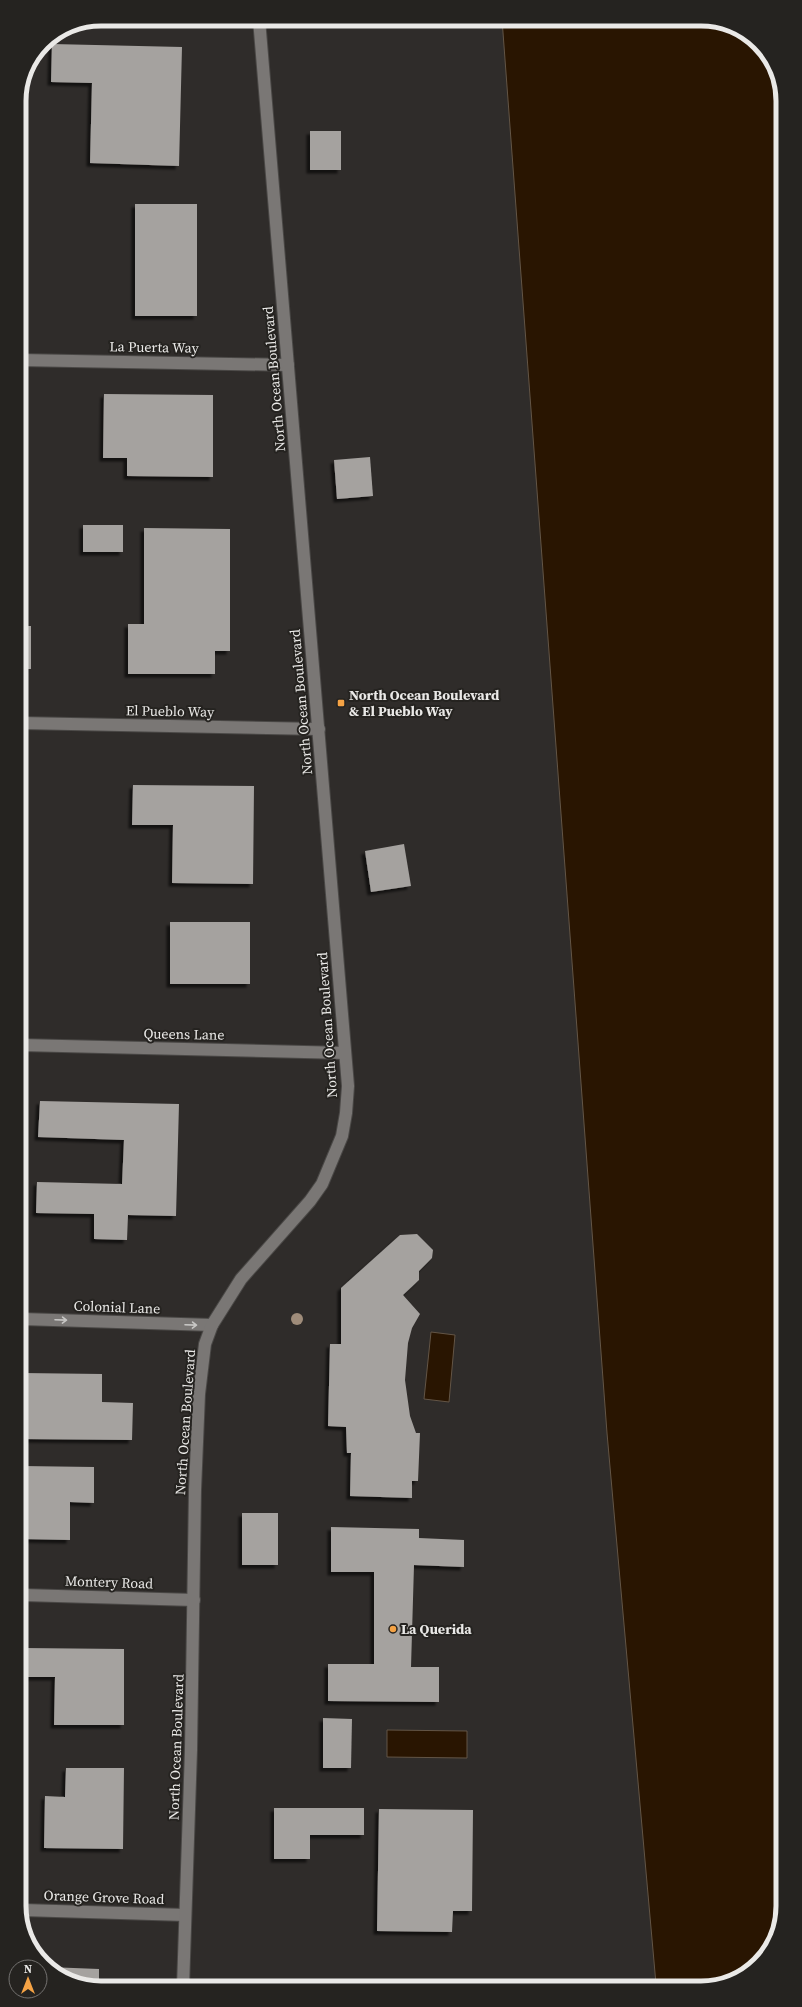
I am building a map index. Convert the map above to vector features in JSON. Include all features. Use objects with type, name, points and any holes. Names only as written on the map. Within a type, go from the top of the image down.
[{"type":"street","name":"North Ocean Boulevard","points":[[183,1981],[191,1750],[195,1490],[199,1394],[205,1344],[212,1325],[241,1279],[310,1201],[322,1184],[342,1136],[346,1113],[348,1086],[260,26]]},
{"type":"street","name":"La Puerta Way","points":[[26,360],[288,364]]},
{"type":"street","name":"El Pueblo Way","points":[[26,723],[319,729]]},
{"type":"street","name":"Queens Lane","points":[[26,1045],[345,1053]]},
{"type":"street","name":"Colonial Lane","points":[[26,1319],[212,1325]]},
{"type":"street","name":"Montery Road","points":[[26,1595],[194,1600]]},
{"type":"street","name":"Orange Grove Road","points":[[26,1910],[185,1915]]},
{"type":"shaded area","points":[[503,26],[716,27],[747,41],[761,55],[770,72],[775,86],[776,1911],[772,1930],[761,1952],[747,1966],[716,1980],[656,1981],[607,1433]]},
{"type":"shaded area","points":[[431,1332],[455,1335],[449,1402],[424,1399]]},
{"type":"shaded area","points":[[387,1730],[467,1731],[467,1758],[387,1757]]},
{"type":"building","points":[[53,44],[182,47],[179,166],[90,163],[92,83],[51,82]]},
{"type":"building","points":[[310,131],[341,131],[341,170],[310,170]]},
{"type":"building","points":[[135,204],[197,204],[197,316],[135,316]]},
{"type":"building","points":[[104,394],[213,395],[213,477],[127,476],[127,458],[103,458]]},
{"type":"building","points":[[370,457],[373,496],[337,499],[334,460]]},
{"type":"building","points":[[83,525],[123,525],[123,552],[83,552]]},
{"type":"building","points":[[144,528],[230,529],[230,651],[215,651],[215,674],[128,674],[128,624],[144,624]]},
{"type":"building","points":[[26,626],[31,626],[31,669],[26,669]]},
{"type":"building","points":[[133,785],[254,786],[253,884],[172,883],[173,825],[132,825]]},
{"type":"building","points":[[404,844],[411,886],[371,892],[365,851]]},
{"type":"building","points":[[170,922],[250,922],[250,984],[170,984]]},
{"type":"building","points":[[40,1101],[179,1104],[176,1216],[128,1215],[127,1240],[94,1239],[94,1214],[36,1213],[37,1182],[122,1184],[124,1140],[38,1137]]},
{"type":"building","points":[[417,1234],[433,1250],[432,1258],[419,1271],[419,1280],[403,1295],[420,1314],[412,1328],[408,1343],[405,1380],[410,1416],[416,1433],[420,1433],[418,1481],[412,1481],[412,1498],[350,1496],[351,1453],[347,1453],[346,1427],[328,1426],[330,1344],[341,1344],[341,1288],[400,1235]]},
{"type":"building","points":[[26,1373],[102,1374],[102,1402],[133,1403],[132,1440],[26,1439]]},
{"type":"building","points":[[26,1466],[94,1467],[94,1503],[70,1502],[70,1540],[26,1539]]},
{"type":"building","points":[[242,1513],[278,1513],[278,1565],[242,1565]]},
{"type":"building","name":"La Querida","points":[[331,1527],[419,1529],[419,1538],[464,1540],[464,1567],[414,1565],[411,1667],[439,1667],[439,1702],[328,1701],[328,1664],[374,1664],[374,1572],[331,1572]]},
{"type":"building","points":[[26,1648],[124,1649],[124,1725],[54,1725],[55,1677],[26,1677]]},
{"type":"building","points":[[323,1718],[352,1719],[351,1768],[323,1768]]},
{"type":"building","points":[[66,1768],[124,1768],[123,1849],[44,1848],[45,1796],[65,1797]]},
{"type":"building","points":[[274,1808],[364,1808],[364,1835],[310,1835],[310,1859],[274,1859]]},
{"type":"building","points":[[379,1809],[473,1810],[472,1911],[453,1911],[452,1932],[377,1931]]},
{"type":"building","points":[[57,1967],[99,1969],[99,1981],[86,1980]]},
{"type":"place","name":"North Ocean Boulevard & El Pueblo Way","points":[[341,703]]},
{"type":"place","name":"La Querida","points":[[393,1629]]}]
